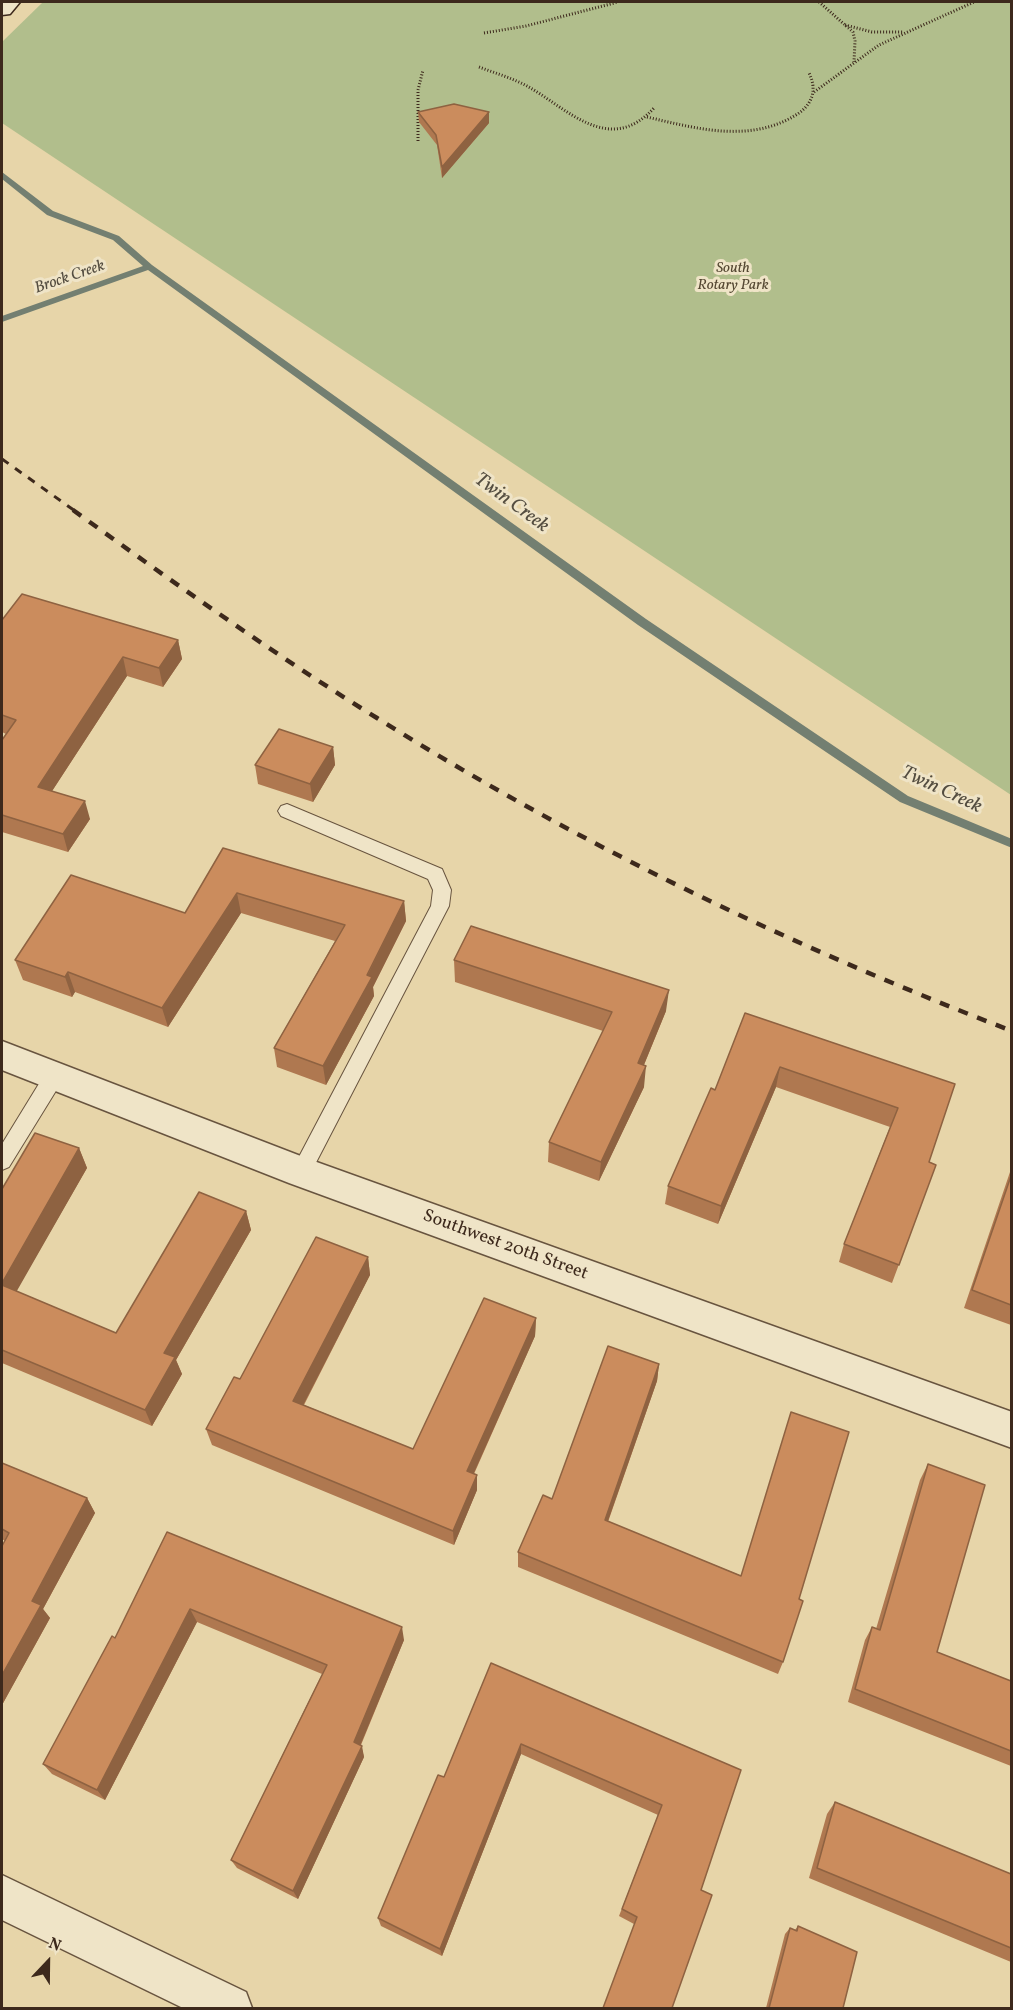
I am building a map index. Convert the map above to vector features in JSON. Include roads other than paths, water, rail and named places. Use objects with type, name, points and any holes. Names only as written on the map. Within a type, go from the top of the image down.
[{"type":"street","points":[[2,9],[9,2]]},
{"type":"street","name":"Southwest 20th Street","points":[[2,1055],[301,1172],[1011,1430]]},
{"type":"street","points":[[2,1897],[230,2008]]},
{"type":"lane","points":[[287,811],[435,874],[442,890],[440,906],[301,1172]]},
{"type":"lane","points":[[2,1161],[55,1075]]},
{"type":"waterway","name":"Twin Creek","points":[[2,175],[50,213],[116,238],[149,267]]},
{"type":"waterway","name":"Brock Creek","points":[[2,319],[149,267]]},
{"type":"waterway","name":"Twin Creek","points":[[149,267],[642,622],[904,799],[1012,844]]},
{"type":"railway","points":[[2,459],[75,511]]},
{"type":"railway","points":[[73,510],[299,668],[377,718],[530,808],[608,850],[767,928],[1012,1031]]},
{"type":"park label","name":"South Rotary Park","points":[[733,278]]}]
